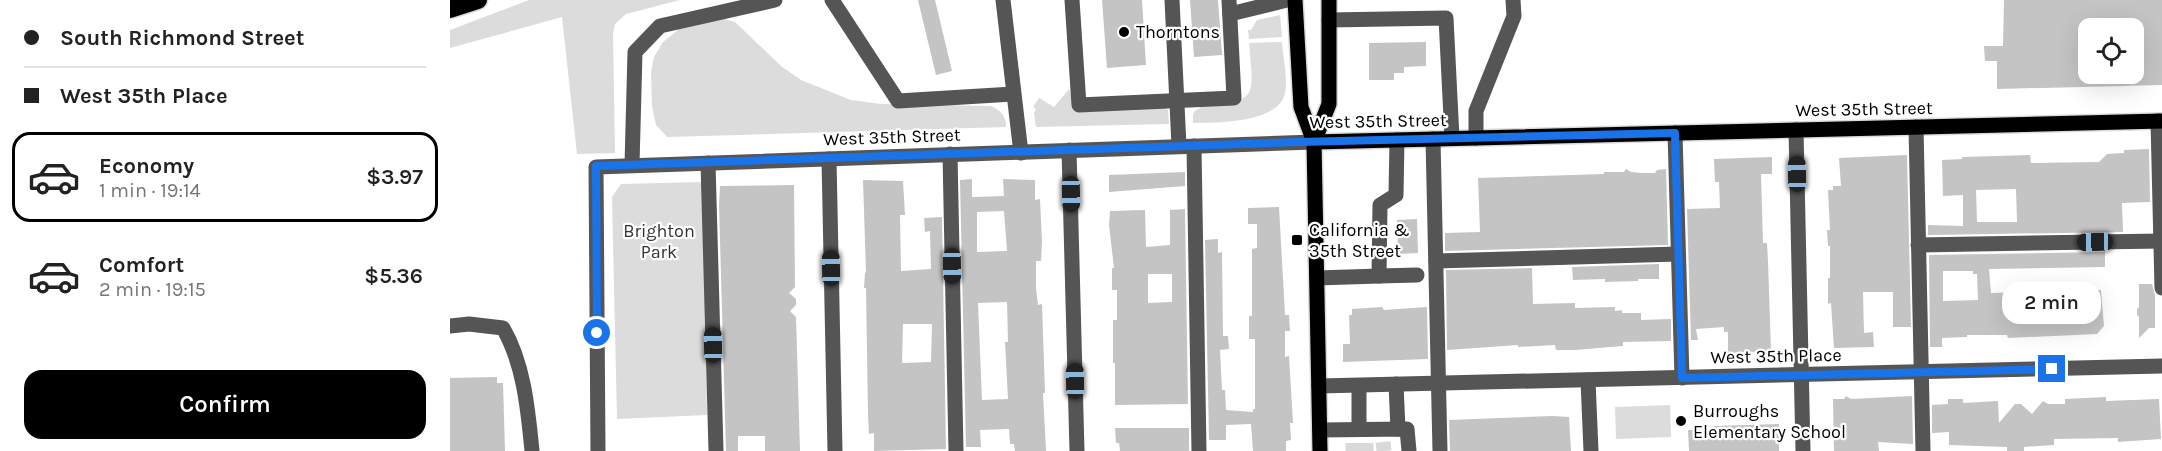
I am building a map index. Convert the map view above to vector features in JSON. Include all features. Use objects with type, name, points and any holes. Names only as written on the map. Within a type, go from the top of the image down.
[{"type":"highway","points":[[450,8],[464,0]]},
{"type":"highway","points":[[450,8],[478,0]]},
{"type":"main road","points":[[1295,0],[1301,107],[1314,142],[1320,451]]},
{"type":"main road","points":[[1314,142],[1329,104],[1329,0]]},
{"type":"main road","name":"West 35th Street","points":[[1314,142],[2160,121]]},
{"type":"street","points":[[632,165],[635,52],[660,26],[775,0]]},
{"type":"street","points":[[832,0],[898,101],[1013,94]]},
{"type":"street","points":[[1003,0],[1021,153]]},
{"type":"street","points":[[1072,0],[1080,105],[1234,98],[1229,7],[1287,0]]},
{"type":"street","points":[[1172,0],[1177,100],[1186,146],[1199,451]]},
{"type":"street","points":[[1476,138],[1476,111],[1514,16],[1513,0]]},
{"type":"street","points":[[1329,20],[1446,18],[1452,138]]},
{"type":"street","points":[[2160,121],[2162,288]]},
{"type":"street","points":[[1916,127],[1923,451]]},
{"type":"street","points":[[1796,130],[1803,451]]},
{"type":"street","points":[[1675,133],[1682,378]]},
{"type":"street","points":[[1434,139],[1440,451]]},
{"type":"street","points":[[1378,276],[1380,205],[1396,195],[1397,140]]},
{"type":"street","name":"West 35th Street","points":[[598,451],[596,166],[1314,142]]},
{"type":"street","points":[[1069,150],[1077,451]]},
{"type":"street","points":[[950,154],[956,451]]},
{"type":"street","points":[[829,159],[835,451]]},
{"type":"street","points":[[708,163],[716,451]]},
{"type":"street","points":[[1918,245],[2161,241]]},
{"type":"street","points":[[1436,261],[1678,255]]},
{"type":"street","points":[[1317,278],[1417,275]]},
{"type":"street","points":[[450,326],[469,324],[503,328],[514,347],[529,414],[532,451]]},
{"type":"street","name":"West 35th Place","points":[[1319,386],[2162,366]]},
{"type":"street","points":[[1588,380],[1591,451]]},
{"type":"street","points":[[1388,433],[1396,384]]},
{"type":"street","points":[[1359,386],[1359,435]]},
{"type":"street","points":[[1320,430],[1359,435],[1407,429],[1409,451]]},
{"type":"green space","points":[[529,0],[680,0],[626,14],[615,24],[613,34],[615,153],[577,154],[562,17],[450,48],[450,30]]},
{"type":"green space","points":[[1280,15],[1282,37],[1249,39],[1248,30],[1251,30],[1257,20]]},
{"type":"green space","points":[[721,18],[735,22],[781,66],[801,80],[851,100],[881,104],[991,106],[1002,114],[1006,127],[667,137],[656,125],[652,106],[651,72],[654,57],[663,42],[679,29]]},
{"type":"green space","points":[[1282,42],[1286,87],[1280,103],[1260,116],[1217,123],[1193,123],[1194,114],[1200,105],[1233,102],[1248,94],[1252,76],[1249,43]]},
{"type":"green space","points":[[1069,89],[1074,104],[1164,106],[1168,110],[1169,124],[1036,127],[1034,113],[1036,109],[1033,107],[1039,98],[1054,107]]},
{"type":"green space","name":"Brighton Park","points":[[703,182],[707,415],[617,419],[612,197],[621,184]]},
{"type":"green space","points":[[1670,405],[1671,437],[1616,439],[1615,407]]},
{"type":"building","points":[[918,0],[935,0],[952,71],[936,75]]},
{"type":"building","name":"Thorntons","points":[[1102,0],[1142,0],[1146,65],[1107,68]]},
{"type":"building","name":"Thorntons","points":[[1190,0],[1218,0],[1222,55],[1194,57]]},
{"type":"building","points":[[2004,0],[2162,0],[2162,85],[1997,89],[1997,61],[1985,61],[1984,46],[2003,46]]},
{"type":"building","points":[[1426,42],[1426,66],[1404,67],[1404,73],[1394,73],[1394,80],[1369,80],[1369,43]]},
{"type":"building","points":[[2149,149],[2150,202],[2122,203],[2123,232],[1928,235],[1928,225],[1963,226],[1963,195],[1943,196],[1942,160],[1962,159],[1962,157],[2030,155],[2031,163],[2099,162],[2107,154],[2124,153],[2124,150]],"holes":[[[2016,189],[2017,222],[1977,222],[1976,190]]]},
{"type":"building","points":[[1907,155],[1911,327],[1893,327],[1893,292],[1863,292],[1864,333],[1873,332],[1874,347],[1834,348],[1831,303],[1828,304],[1830,246],[1828,246],[1827,230],[1830,230],[1828,190],[1833,190],[1833,186],[1841,186],[1839,158]]},
{"type":"building","points":[[1772,157],[1772,174],[1761,174],[1763,243],[1767,243],[1771,351],[1728,353],[1728,332],[1724,332],[1724,327],[1696,329],[1698,340],[1691,340],[1687,209],[1720,208],[1719,182],[1715,182],[1714,159]]},
{"type":"building","points":[[1626,169],[1631,172],[1655,173],[1657,170],[1666,169],[1668,245],[1445,251],[1445,233],[1480,232],[1478,178],[1604,174],[1604,172],[1624,172]]},
{"type":"building","points":[[1185,172],[1185,186],[1109,192],[1109,175]]},
{"type":"building","points":[[972,179],[972,197],[975,197],[1004,196],[1003,179],[1035,180],[1035,200],[1040,199],[1042,242],[1041,261],[1036,261],[1036,288],[1038,305],[1042,304],[1046,451],[1015,451],[1014,444],[1010,444],[1009,429],[980,430],[981,447],[966,447],[960,180]],"holes":[[[1004,211],[1007,251],[977,252],[977,212]],[[1007,302],[1008,342],[1005,342],[1008,399],[982,400],[978,303]]]},
{"type":"building","points":[[863,180],[903,181],[905,215],[900,215],[901,271],[931,269],[930,231],[925,232],[924,218],[942,217],[946,449],[874,451],[874,433],[869,434],[868,414],[866,288],[864,288],[866,272]],"holes":[[[903,324],[932,324],[931,362],[902,363]]]},
{"type":"building","points":[[794,185],[795,287],[789,293],[796,299],[796,305],[790,311],[796,317],[800,451],[765,451],[765,436],[738,436],[738,451],[726,451],[720,186]]},
{"type":"building","points":[[1279,207],[1285,315],[1289,315],[1290,331],[1285,331],[1285,357],[1289,356],[1293,423],[1290,423],[1291,440],[1286,441],[1286,451],[1253,451],[1251,424],[1226,425],[1226,440],[1209,440],[1205,240],[1218,239],[1218,253],[1222,252],[1223,336],[1228,336],[1229,349],[1220,350],[1222,390],[1225,390],[1226,410],[1253,412],[1255,409],[1255,339],[1249,339],[1249,316],[1252,316],[1252,249],[1257,248],[1257,224],[1248,224],[1248,208]]},
{"type":"building","points":[[1185,209],[1188,404],[1115,405],[1113,320],[1117,320],[1117,290],[1112,290],[1112,268],[1114,268],[1109,225],[1110,211],[1145,210],[1146,247],[1170,245],[1170,210]],"holes":[[[1148,274],[1172,274],[1172,302],[1148,303]]]},
{"type":"building","points":[[1417,219],[1418,253],[1398,254],[1397,220]]},
{"type":"building","points":[[2105,252],[2105,267],[1989,269],[1991,293],[2101,290],[2104,326],[2097,334],[2008,338],[2007,335],[1967,335],[1967,337],[1942,338],[1942,347],[1930,347],[1929,255]],"holes":[[[1943,271],[1973,271],[1973,274],[1977,274],[1978,300],[1943,301]]]},
{"type":"building","points":[[1659,264],[1659,279],[1605,282],[1605,279],[1573,280],[1572,267]]},
{"type":"building","points":[[1532,268],[1533,304],[1575,303],[1575,308],[1615,307],[1615,311],[1622,310],[1622,313],[1641,313],[1641,320],[1671,319],[1671,341],[1623,342],[1623,346],[1575,350],[1556,350],[1555,345],[1518,347],[1518,345],[1447,350],[1446,270]]},
{"type":"building","points":[[2139,284],[2152,284],[2155,295],[2155,328],[2149,328],[2139,338],[2137,309],[2139,307]]},
{"type":"building","points":[[1382,307],[1384,310],[1427,307],[1428,359],[1343,362],[1343,344],[1350,344],[1349,315],[1352,315],[1352,309]]},
{"type":"building","points":[[497,377],[497,383],[503,383],[505,451],[450,451],[450,378]]},
{"type":"building","points":[[1846,396],[1851,399],[1912,396],[1913,444],[1878,442],[1879,451],[1834,451],[1833,399],[1844,399]]},
{"type":"building","points":[[2106,397],[2106,401],[2159,399],[2161,439],[2118,442],[2118,438],[2054,439],[2054,445],[2024,447],[2024,451],[2007,451],[2007,447],[1949,445],[1949,432],[1932,433],[1932,405],[1948,404],[1948,399],[1963,399],[1963,403],[1998,401],[1999,423],[2015,404],[2021,404],[2032,414],[2043,401],[2048,404],[2065,404],[2065,399]]},
{"type":"building","points":[[1569,417],[1571,451],[1450,451],[1449,420]]},
{"type":"building","points":[[1779,424],[1779,451],[1689,451],[1688,430],[1714,429],[1714,426]]},
{"type":"building","points":[[1115,428],[1189,428],[1189,451],[1120,451],[1119,443],[1116,443]]},
{"type":"tunnel","points":[[1383,442],[1384,451]]},
{"type":"tunnel","points":[[1353,443],[1353,451]]},
{"type":"tunnel","points":[[1366,443],[1366,451]]},
{"type":"place","name":"Thorntons","points":[[1124,32]]},
{"type":"place","name":"California & 35th Street","points":[[1297,240]]},
{"type":"place","name":"Burroughs Elementary School","points":[[1681,421]]},
{"type":"route","points":[[597,333],[596,166],[1299,142],[1675,133],[1682,378],[2052,369]]}]
